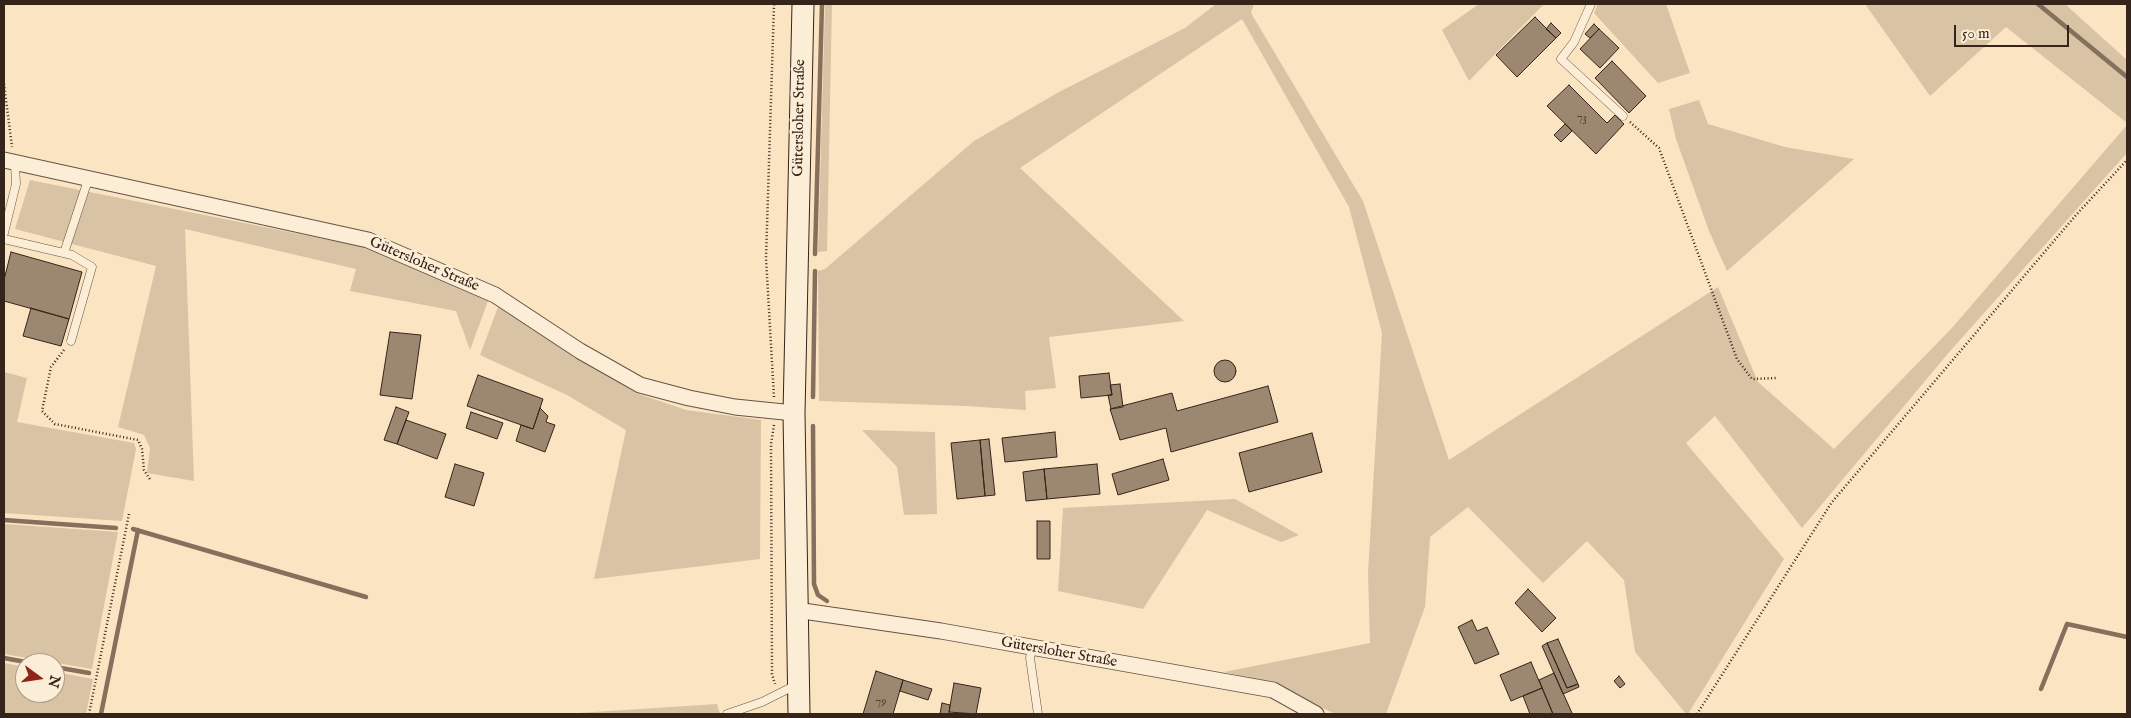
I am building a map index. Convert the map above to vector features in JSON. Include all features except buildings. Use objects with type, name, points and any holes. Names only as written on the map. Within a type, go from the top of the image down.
[{"type":"main road","name":"Gütersloher Straße","points":[[799,711],[796,610],[784,412],[803,4]]},
{"type":"street","name":"Gütersloher Straße","points":[[9,162],[368,240],[495,295],[580,351],[640,385],[689,398],[735,407],[784,412]]},
{"type":"street","name":"Gütersloher Straße","points":[[796,610],[941,631],[1273,690],[1316,714]]},
{"type":"lane","points":[[1591,4],[1574,42],[1561,58],[1623,116]]},
{"type":"lane","points":[[4,233],[16,184],[9,162]]},
{"type":"lane","points":[[64,253],[88,180]]},
{"type":"lane","points":[[4,240],[72,255],[92,267],[71,341]]},
{"type":"lane","points":[[1032,648],[1030,658],[1038,714]]},
{"type":"lane","points":[[727,714],[798,685]]},
{"type":"path","points":[[774,4],[766,258],[784,412],[771,444],[772,674],[778,694]]},
{"type":"path","points":[[4,84],[9,162]]},
{"type":"path","points":[[1623,116],[1658,148],[1737,359],[1752,378],[1777,378]]},
{"type":"path","points":[[1697,714],[1832,502],[2076,215],[2127,160]]},
{"type":"path","points":[[71,341],[51,367],[42,411],[55,424],[138,440],[142,449],[144,470],[151,481]]},
{"type":"path","points":[[89,714],[129,514]]},
{"type":"shaded area","points":[[825,4],[832,4],[827,251],[818,252]]},
{"type":"shaded area","points":[[1216,4],[1254,4],[1251,13],[1363,201],[1449,460],[1718,287],[1758,382],[1834,449],[1951,329],[2127,125],[2127,153],[1951,350],[1802,528],[1715,416],[1686,443],[1784,559],[1688,714],[1686,714],[1635,652],[1624,580],[1587,541],[1543,583],[1468,507],[1430,537],[1425,607],[1386,714],[1335,714],[1273,683],[1224,672],[1370,643],[1368,573],[1382,333],[1349,207],[1242,19],[1020,168],[1184,321],[1049,337],[1056,388],[1025,391],[1026,410],[819,401],[818,271],[825,269],[974,141],[1059,92],[1185,28]]},
{"type":"shaded area","points":[[1479,4],[1544,4],[1469,81],[1442,30]]},
{"type":"shaded area","points":[[1598,4],[1666,4],[1690,73],[1658,83],[1594,13]]},
{"type":"shaded area","points":[[1865,4],[2065,4],[2127,60],[2127,123],[2006,27],[1930,96]]},
{"type":"shaded area","points":[[1699,100],[1708,124],[1785,147],[1854,159],[1727,271],[1709,231],[1676,139],[1669,109]]},
{"type":"shaded area","points":[[30,180],[364,247],[488,301],[470,350],[456,311],[350,291],[356,269],[185,229],[194,481],[147,473],[150,448],[144,435],[118,427],[156,266],[15,229]]},
{"type":"shaded area","points":[[498,307],[636,393],[686,410],[761,420],[760,559],[594,579],[626,430],[567,395],[480,355]]},
{"type":"shaded area","points":[[4,372],[27,378],[17,422],[134,443],[136,449],[122,521],[4,513]]},
{"type":"shaded area","points":[[862,430],[935,432],[937,514],[904,515],[897,467]]},
{"type":"shaded area","points":[[1235,499],[1299,535],[1281,542],[1207,510],[1143,609],[1058,591],[1063,508]]},
{"type":"shaded area","points":[[4,524],[118,532],[92,669],[65,664],[65,653],[15,653],[15,656],[4,654]]},
{"type":"shaded area","points":[[4,663],[15,665],[15,703],[65,703],[65,674],[93,679],[86,714],[4,714]]},
{"type":"shaded area","points":[[717,704],[720,714],[563,714]]},
{"type":"waterway","points":[[815,254],[822,4]]},
{"type":"waterway","points":[[2038,4],[2127,77]]},
{"type":"waterway","points":[[813,397],[815,271]]},
{"type":"waterway","points":[[813,426],[814,584],[818,595],[827,601]]},
{"type":"waterway","points":[[4,520],[116,528]]},
{"type":"waterway","points":[[133,529],[366,597]]},
{"type":"waterway","points":[[101,714],[138,530]]},
{"type":"waterway","points":[[2041,689],[2067,624],[2127,637]]},
{"type":"waterway","points":[[4,658],[15,660]]},
{"type":"waterway","points":[[65,669],[89,673]]}]
